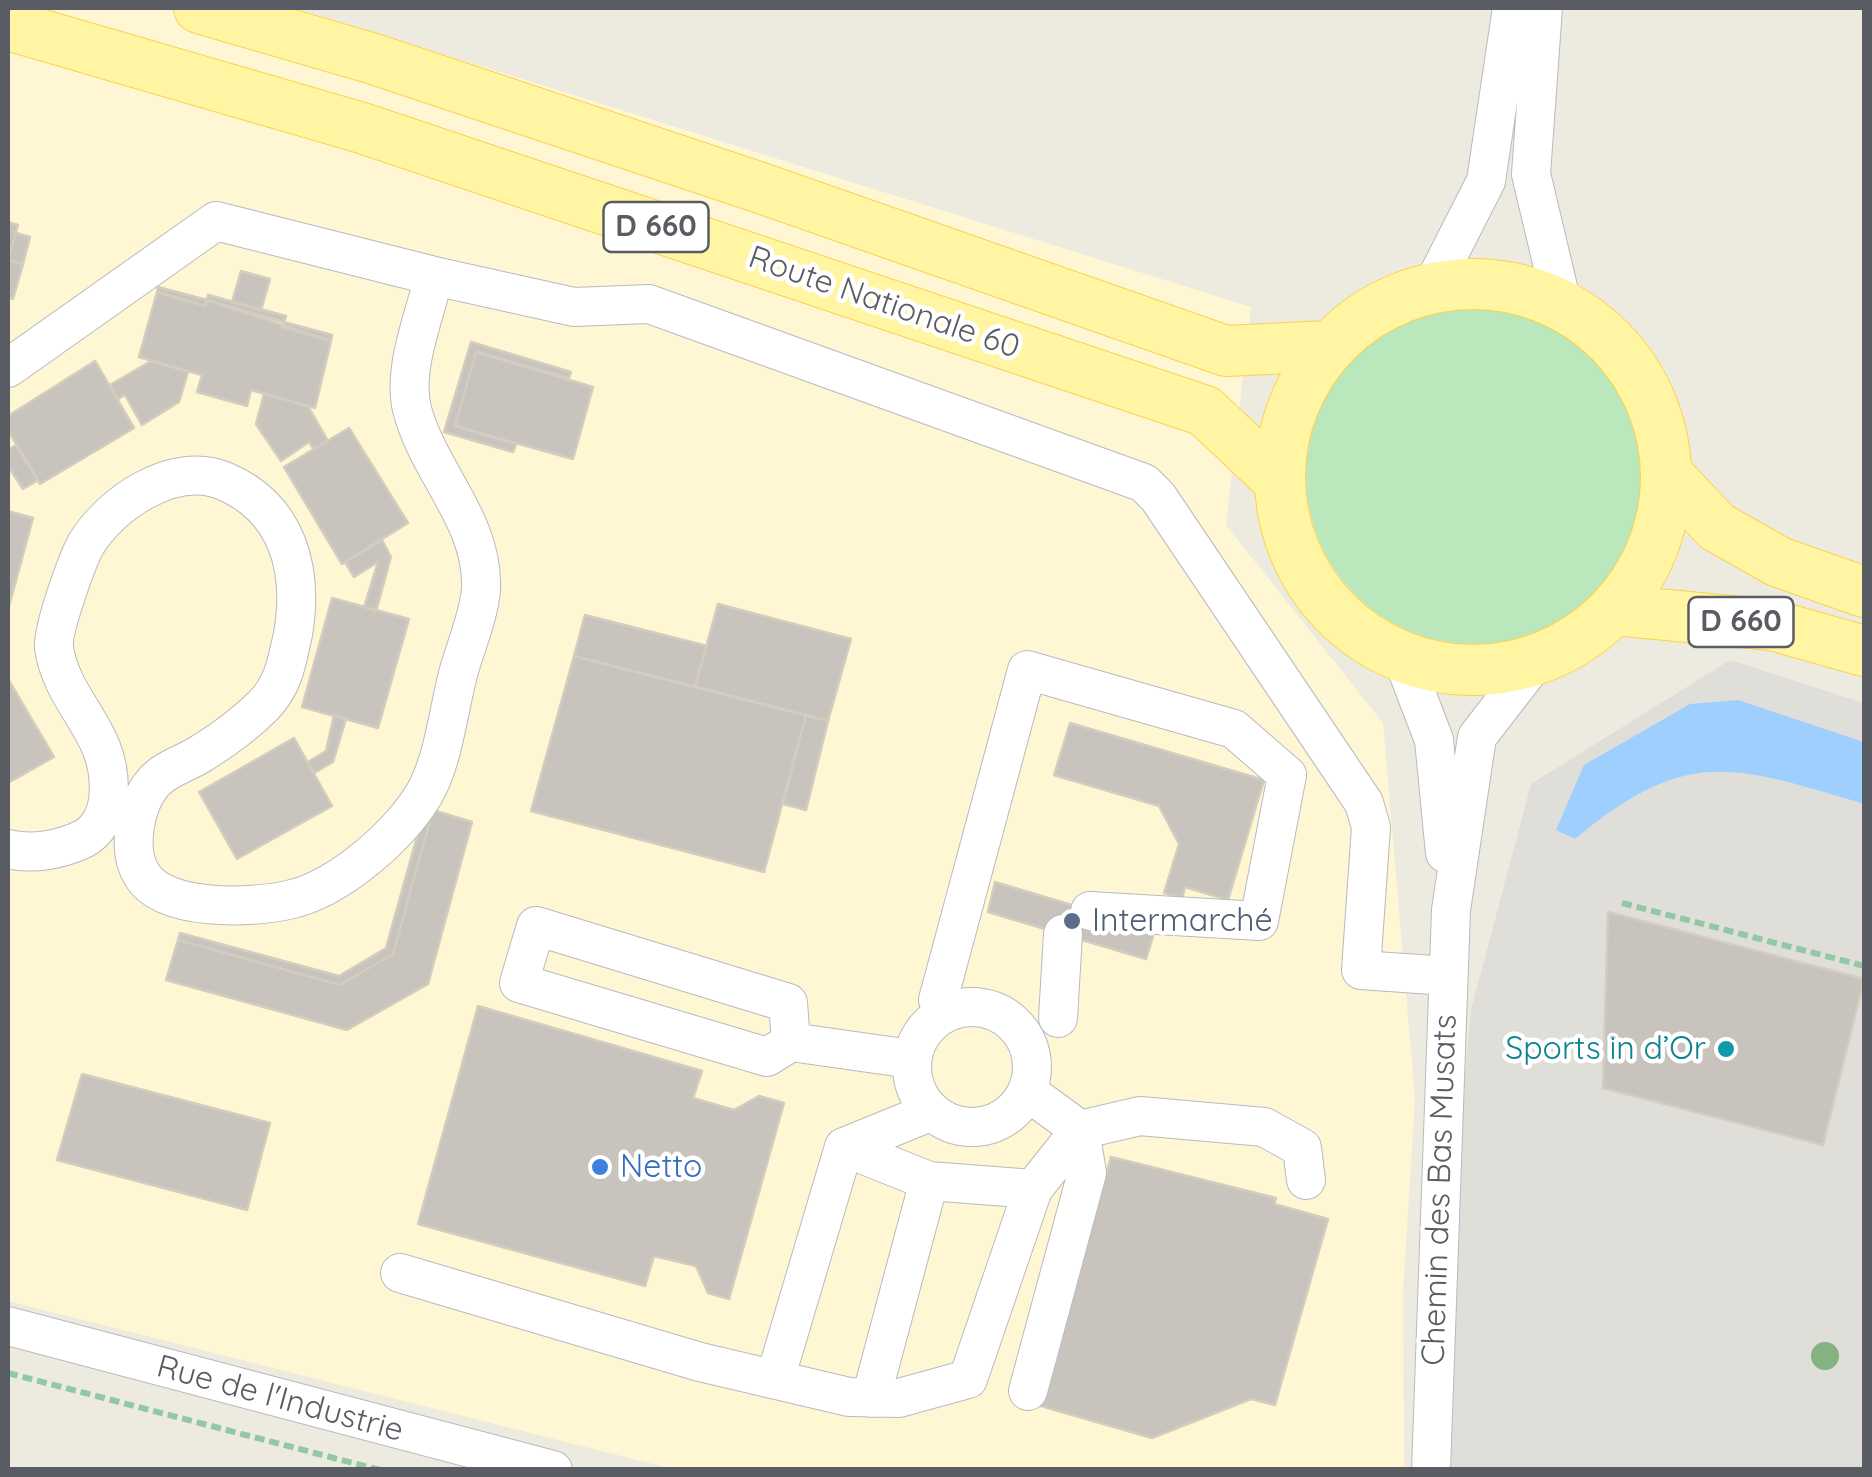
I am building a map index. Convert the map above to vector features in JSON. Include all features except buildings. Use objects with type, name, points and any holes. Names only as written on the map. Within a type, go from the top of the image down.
[{"type":"main road","name":"Route Nationale 60","points":[[199,8],[374,59],[704,169],[1226,351],[1329,346]]},
{"type":"main road","name":"Route Nationale 60","points":[[8,25],[362,128],[1205,411],[1278,480]]},
{"type":"main road","points":[[1498,284],[1562,304],[1617,346],[1654,406],[1668,474],[1655,547],[1615,610],[1578,641],[1535,662],[1469,672],[1403,659],[1338,618],[1294,555],[1278,480],[1290,408],[1329,346],[1376,308],[1432,287],[1498,284]]},
{"type":"main road","name":"D 660","points":[[1668,474],[1717,527],[1779,562],[1864,592]]},
{"type":"main road","name":"D 660","points":[[1615,610],[1772,626],[1864,651]]},
{"type":"street","points":[[1432,287],[1486,181],[1512,8]]},
{"type":"street","points":[[1543,8],[1532,174],[1562,304]]},
{"type":"street","points":[[8,368],[216,221],[574,307],[648,304],[1144,483],[1364,803],[1371,827],[1361,970],[1447,976]]},
{"type":"street","points":[[8,849],[24,853],[68,846],[94,834],[108,808],[110,771],[100,737],[63,677],[53,643],[82,552],[99,524],[133,497],[175,478],[211,476],[247,490],[275,521],[296,564],[297,609],[285,676],[265,704],[204,752],[155,779],[138,806],[135,840],[141,874],[164,894],[246,909],[311,896],[367,861],[428,787],[481,590],[472,530],[435,470],[410,405],[415,351],[434,276]]},
{"type":"street","name":"Chemin des Bas Musats","points":[[1403,659],[1434,740],[1450,910]]},
{"type":"street","name":"Chemin des Bas Musats","points":[[1432,1470],[1450,910],[1477,738],[1535,662]]},
{"type":"street","points":[[944,1012],[938,1000],[1026,670],[1234,729],[1288,774],[1258,921],[1077,922],[1058,1018]]},
{"type":"street","points":[[791,1042],[788,1003],[536,926],[519,982],[766,1057],[791,1042],[911,1059]]},
{"type":"street","points":[[966,1006],[988,1008],[1009,1018],[1024,1035],[1033,1063],[1028,1092],[1011,1114],[984,1127],[956,1127],[930,1112],[914,1088],[911,1059],[922,1031],[944,1012],[966,1006]]},
{"type":"street","points":[[1028,1092],[1080,1130],[1087,1172],[1028,1392]]},
{"type":"street","points":[[844,1147],[930,1112]]},
{"type":"street","points":[[400,1273],[700,1362],[849,1397],[899,1398],[968,1379],[1033,1189],[1080,1130],[1140,1116],[1264,1126],[1302,1148],[1306,1180]]},
{"type":"street","points":[[844,1147],[928,1181],[1033,1189]]},
{"type":"street","points":[[775,1380],[844,1147]]},
{"type":"street","points":[[871,1398],[928,1181]]},
{"type":"street","name":"Rue de l'Industrie","points":[[8,1326],[554,1470]]},
{"type":"path","points":[[1622,903],[1864,966]]},
{"type":"path","points":[[8,1373],[380,1470]]},
{"type":"shaded area","points":[[8,8],[295,8],[1251,307],[1226,525],[1383,723],[1415,1099],[1403,1292],[1404,1469],[673,1469],[8,1301]]},
{"type":"shaded area","points":[[1730,660],[1864,703],[1864,1469],[1428,1470],[1471,1010],[1531,784]]},
{"type":"green space","points":[[1474,308],[1507,311],[1538,321],[1567,336],[1593,357],[1614,383],[1629,412],[1639,443],[1639,509],[1629,540],[1614,569],[1593,595],[1567,616],[1538,631],[1507,641],[1474,644],[1441,641],[1410,631],[1381,616],[1355,595],[1334,569],[1319,540],[1309,509],[1306,476],[1309,443],[1319,412],[1334,383],[1355,357],[1381,336],[1410,321],[1441,311]]},
{"type":"water","points":[[1738,700],[1864,742],[1864,804],[1780,780],[1713,772],[1682,777],[1650,789],[1575,839],[1556,830],[1584,765],[1690,704]]},
{"type":"place","name":"Intermarché","points":[[1072,921]]},
{"type":"place","name":"Sports in d’Or","points":[[1726,1049]]},
{"type":"place","name":"Netto","points":[[600,1167]]}]
